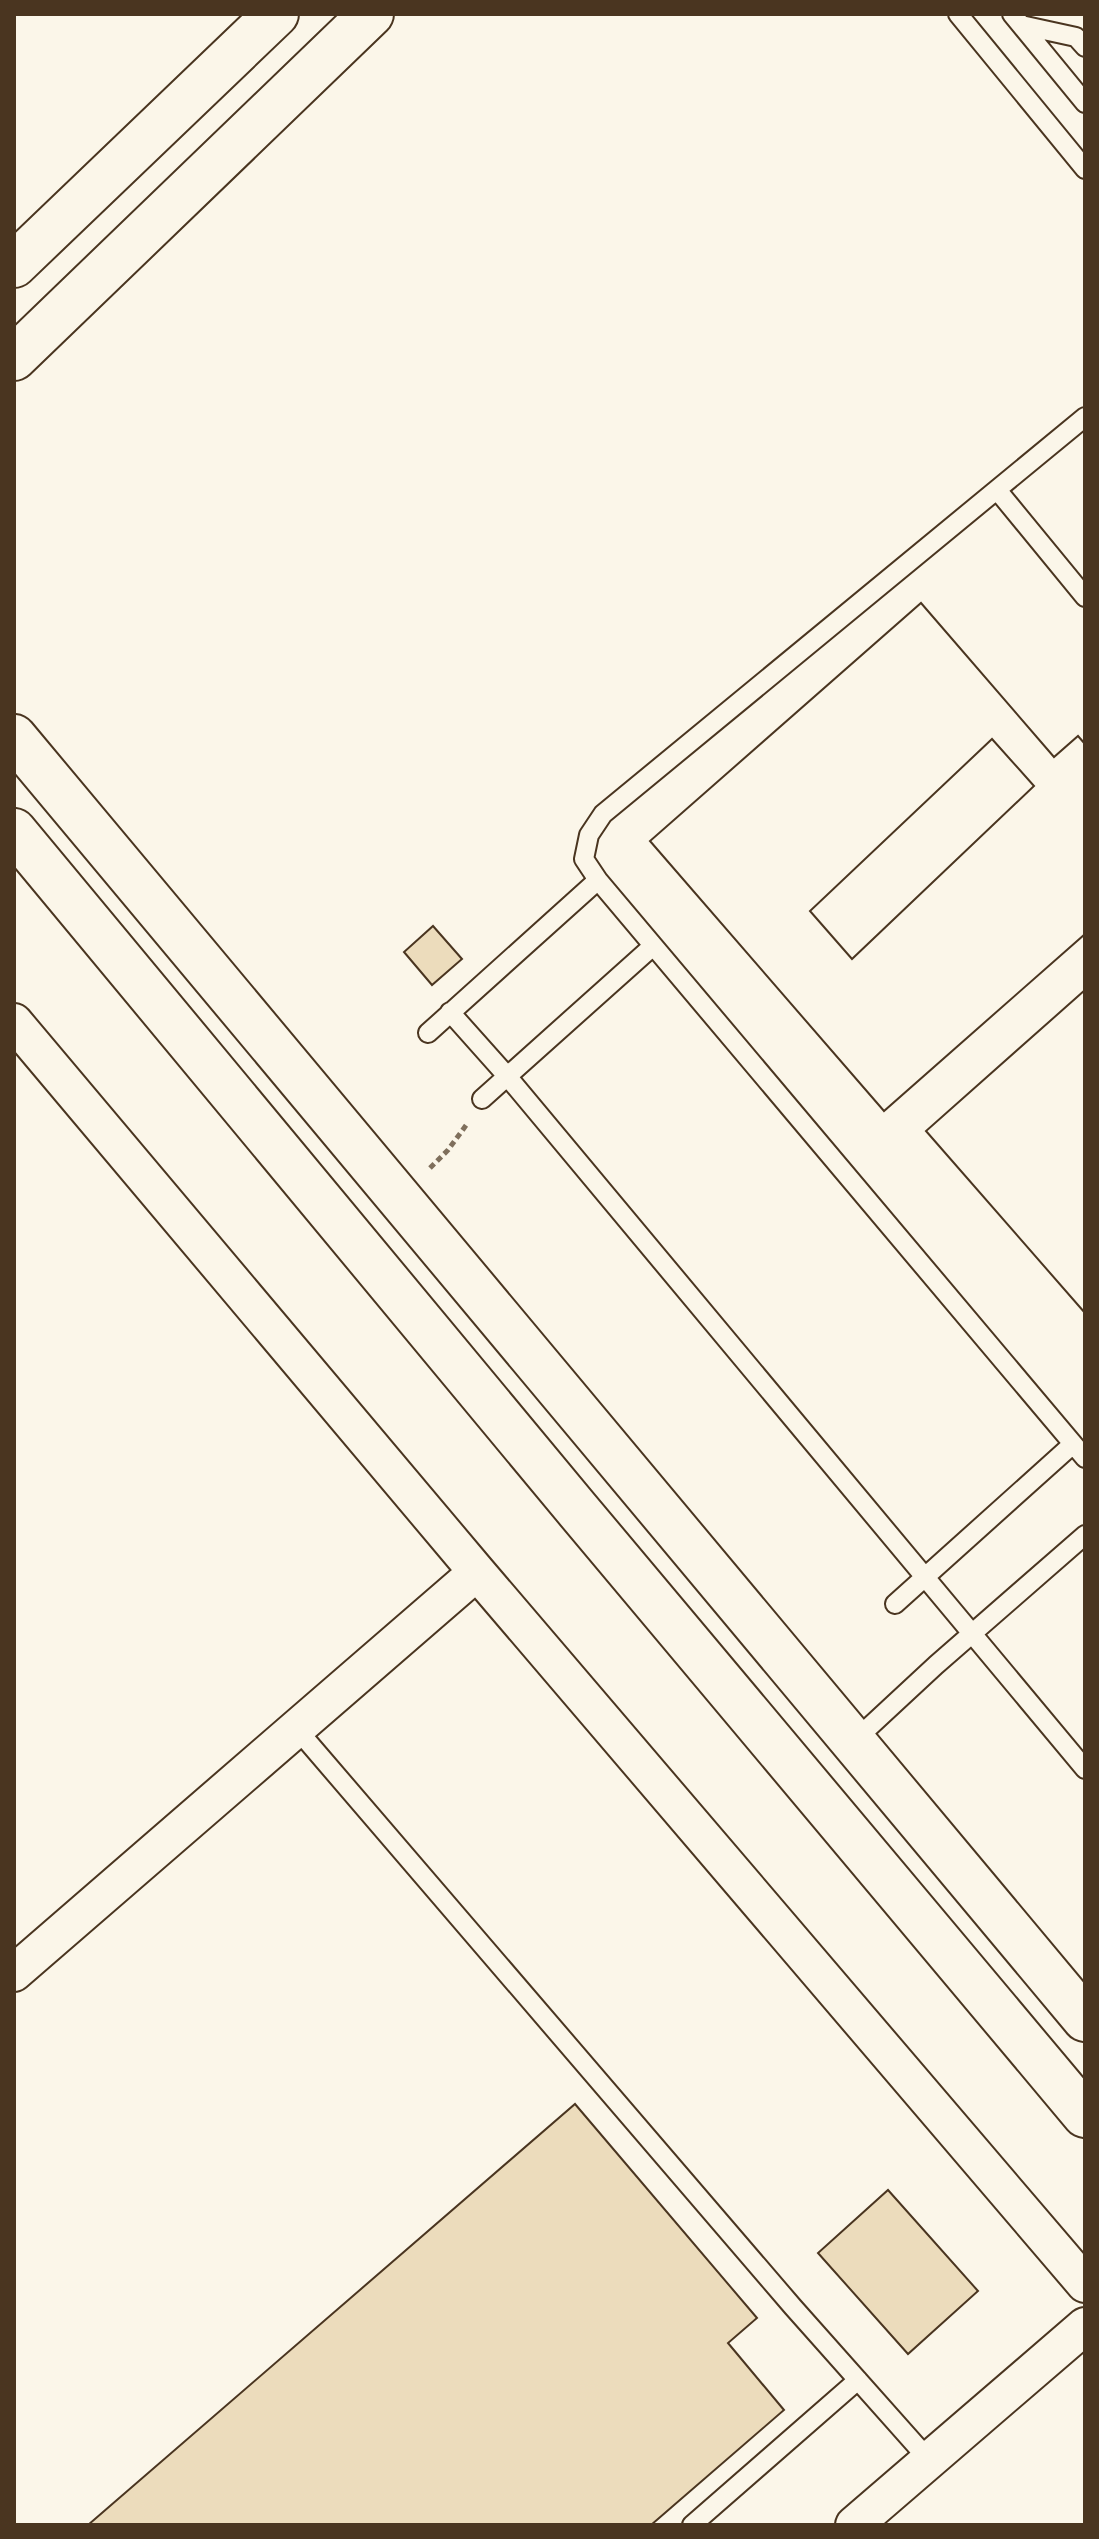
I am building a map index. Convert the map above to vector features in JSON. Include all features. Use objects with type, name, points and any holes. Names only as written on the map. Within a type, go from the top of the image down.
[{"type":"street","points":[[14,265],[276,14]]},
{"type":"street","points":[[14,358],[371,14]]},
{"type":"street","points":[[14,737],[1085,2019]]},
{"type":"street","points":[[14,831],[1085,2115]]},
{"type":"street","points":[[14,1022],[477,1572],[1085,2284]]},
{"type":"street","points":[[576,1508],[623,1466]]},
{"type":"street","points":[[14,1973],[477,1572]]},
{"type":"street","points":[[854,2525],[1085,2326]]},
{"type":"lane","points":[[958,14],[1085,169]]},
{"type":"lane","points":[[1017,20],[1076,37],[1085,47]]},
{"type":"lane","points":[[1017,20],[1085,103]]},
{"type":"lane","points":[[895,1604],[1079,1451],[653,946],[584,859],[589,835],[603,814],[1085,417]]},
{"type":"lane","points":[[998,491],[1085,597]]},
{"type":"lane","points":[[428,1033],[598,880]]},
{"type":"lane","points":[[482,1099],[653,946]]},
{"type":"lane","points":[[450,1012],[507,1076],[1085,1769]]},
{"type":"lane","points":[[853,1742],[970,1634],[1085,1535]]},
{"type":"lane","points":[[296,1728],[929,2460]]},
{"type":"lane","points":[[692,2525],[858,2380]]},
{"type":"path","points":[[399,1198],[448,1150],[482,1099]]},
{"type":"building","points":[[921,603],[1054,757],[1078,736],[1085,744],[1085,934],[884,1111],[650,841]],"holes":[[[992,739],[1034,786],[852,959],[810,911]]]},
{"type":"building","points":[[921,603],[1054,757],[1078,736],[1085,744],[1085,934],[884,1111],[650,841]]},
{"type":"building","points":[[992,739],[1034,786],[852,959],[810,911]]},
{"type":"building","points":[[433,926],[462,959],[432,985],[404,952]]},
{"type":"building","points":[[1085,990],[1085,1313],[926,1131]]},
{"type":"building","points":[[1085,990],[1085,1313],[926,1131]]},
{"type":"building","points":[[575,2104],[757,2318],[728,2343],[784,2410],[651,2525],[88,2525]]},
{"type":"building","points":[[888,2190],[978,2291],[908,2354],[818,2253]]}]
